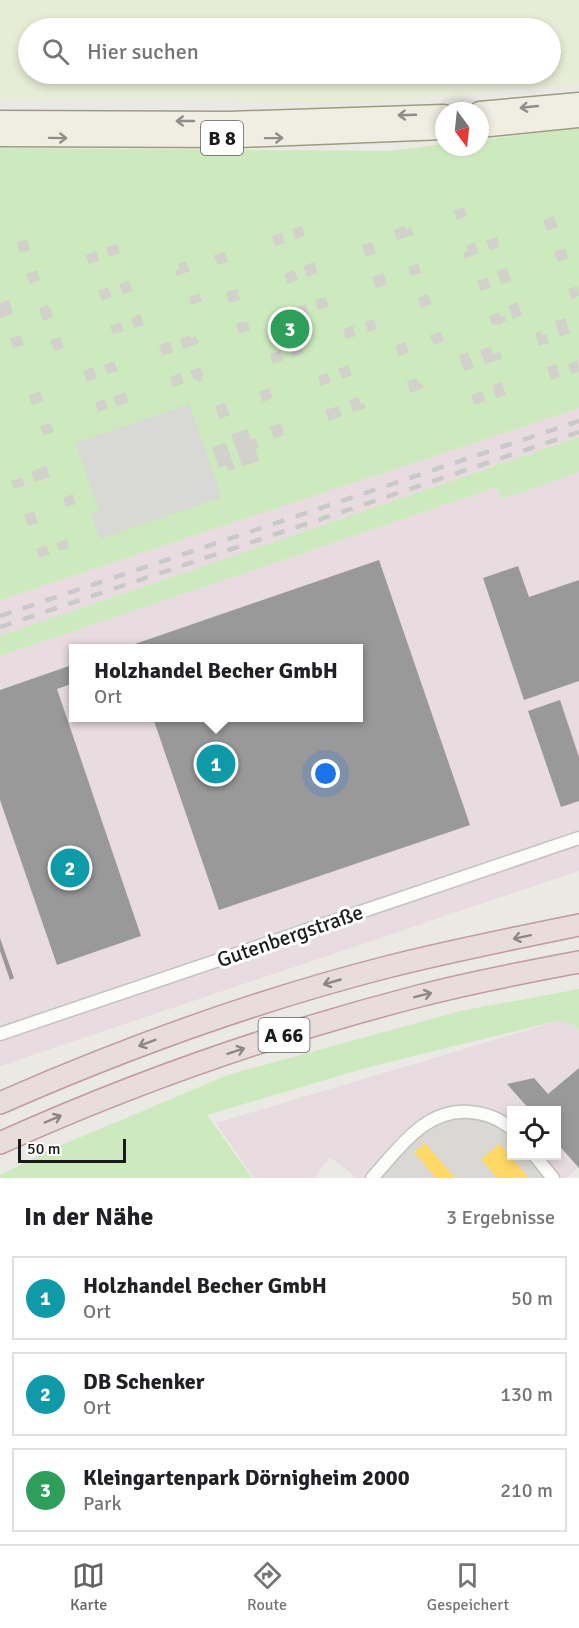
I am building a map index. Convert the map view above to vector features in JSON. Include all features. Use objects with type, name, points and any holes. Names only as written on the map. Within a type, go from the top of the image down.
[{"type":"highway","name":"A 66","points":[[0,1103],[155,1040],[268,1001],[388,967],[579,925]]},
{"type":"highway","name":"A 66","points":[[0,1143],[51,1120],[180,1069],[292,1032],[419,995],[579,962]]},
{"type":"main road","points":[[489,110],[579,102]]},
{"type":"main road","name":"B 8","points":[[0,120],[229,121],[435,114]]},
{"type":"main road","points":[[489,127],[579,118]]},
{"type":"main road","name":"B 8","points":[[0,137],[261,138],[435,130]]},
{"type":"street","name":"Gutenbergstraße","points":[[0,1034],[579,838]]},
{"type":"street","points":[[372,1178],[426,1122],[449,1113],[489,1115],[507,1127]]},
{"type":"street","points":[[539,1160],[553,1178]]},
{"type":"shaded area","points":[[189,404],[222,497],[100,539],[91,514],[99,510],[75,443]]},
{"type":"shaded area","points":[[579,408],[579,437],[0,636],[0,600]]},
{"type":"shaded area","points":[[579,472],[579,871],[0,1066],[0,656],[497,487],[502,499]]},
{"type":"shaded area","points":[[561,1020],[579,1029],[579,1167],[566,1178],[544,1178],[529,1160],[561,1160],[561,1106],[507,1106],[507,1134],[495,1124],[478,1118],[446,1120],[420,1135],[379,1178],[357,1178],[330,1157],[314,1178],[254,1178],[216,1123]]},
{"type":"shaded area","points":[[477,1118],[495,1124],[507,1134],[507,1160],[529,1160],[544,1178],[379,1178],[420,1135],[446,1120]]},
{"type":"green space","points":[[0,0],[579,0],[579,83],[377,102],[0,99]]},
{"type":"green space","points":[[579,128],[579,408],[0,600],[0,148],[389,151],[435,145],[435,156],[489,156],[489,139]]},
{"type":"green space","points":[[579,437],[579,472],[502,499],[497,487],[0,656],[0,636]]},
{"type":"green space","points":[[579,989],[579,1029],[561,1020],[369,1067],[207,1115],[252,1178],[0,1178],[0,1175],[57,1147],[228,1075],[460,1011]]},
{"type":"building: Wohnen","points":[[425,1143],[455,1178],[436,1178],[414,1152]]},
{"type":"building: Wohnen","points":[[500,1144],[507,1152],[507,1160],[514,1160],[529,1178],[497,1178],[481,1159]]},
{"type":"building: Industrie","points":[[379,560],[470,825],[219,910],[154,722],[363,722],[363,644],[135,644]]},
{"type":"building: Industrie","points":[[518,566],[529,597],[579,580],[579,681],[524,700],[483,578]]},
{"type":"building: Industrie","points":[[69,666],[69,685],[57,689],[141,936],[57,965],[0,800],[0,690]]},
{"type":"building: Industrie","points":[[560,700],[579,757],[579,801],[561,807],[528,711]]},
{"type":"building: Industrie","points":[[0,938],[14,978],[10,980],[0,951]]},
{"type":"building: Industrie","points":[[579,1068],[579,1168],[561,1148],[561,1106],[526,1106],[507,1084],[534,1078],[548,1094]]},
{"type":"building: Sonstige","points":[[464,207],[467,216],[457,220],[454,210]]},
{"type":"building: Sonstige","points":[[554,216],[558,227],[547,231],[543,220]]},
{"type":"building: Sonstige","points":[[302,226],[305,236],[295,239],[292,229]]},
{"type":"building: Sonstige","points":[[405,226],[406,229],[411,227],[414,235],[397,240],[394,230]]},
{"type":"building: Sonstige","points":[[282,233],[285,243],[275,246],[272,236]]},
{"type":"building: Sonstige","points":[[497,237],[500,247],[490,250],[486,241]]},
{"type":"building: Sonstige","points":[[27,239],[30,250],[20,253],[17,242]]},
{"type":"building: Sonstige","points":[[372,242],[376,253],[366,257],[362,245]]},
{"type":"building: Sonstige","points":[[475,242],[479,253],[465,259],[463,253],[468,251],[466,246]]},
{"type":"building: Sonstige","points":[[117,244],[120,253],[109,257],[106,247]]},
{"type":"building: Sonstige","points":[[565,248],[568,258],[558,262],[554,252]]},
{"type":"building: Sonstige","points":[[96,251],[99,261],[89,264],[86,255]]},
{"type":"building: Sonstige","points":[[225,252],[228,262],[218,265],[214,255]]},
{"type":"building: Sonstige","points":[[186,261],[190,271],[177,276],[175,270],[179,269],[178,264]]},
{"type":"building: Sonstige","points":[[314,262],[318,273],[307,277],[303,266]]},
{"type":"building: Sonstige","points":[[418,263],[421,273],[411,276],[408,267]]},
{"type":"building: Sonstige","points":[[507,268],[511,281],[501,284],[497,271]]},
{"type":"building: Sonstige","points":[[37,270],[40,280],[30,284],[26,274]]},
{"type":"building: Sonstige","points":[[294,270],[298,280],[288,284],[284,274]]},
{"type":"building: Sonstige","points":[[383,273],[387,284],[376,288],[372,277]]},
{"type":"building: Sonstige","points":[[488,278],[491,288],[481,291],[477,281]]},
{"type":"building: Sonstige","points":[[129,281],[133,291],[123,294],[119,284]]},
{"type":"building: Sonstige","points":[[578,286],[579,296],[571,299],[568,289]]},
{"type":"building: Sonstige","points":[[108,287],[112,297],[102,301],[98,291]]},
{"type":"building: Sonstige","points":[[237,289],[240,300],[229,303],[226,292]]},
{"type":"building: Sonstige","points":[[199,294],[202,301],[191,305],[189,297]]},
{"type":"building: Sonstige","points":[[428,294],[432,304],[421,308],[418,298]]},
{"type":"building: Sonstige","points":[[326,297],[329,307],[318,310],[315,300]]},
{"type":"building: Sonstige","points":[[9,300],[13,314],[0,318],[0,303]]},
{"type":"building: Sonstige","points":[[518,302],[522,315],[513,319],[508,306]]},
{"type":"building: Sonstige","points":[[306,304],[309,314],[298,317],[295,308]]},
{"type":"building: Sonstige","points":[[47,305],[53,317],[43,321],[39,308]]},
{"type":"building: Sonstige","points":[[499,312],[501,317],[505,315],[506,321],[502,322],[503,324],[492,325],[489,316]]},
{"type":"building: Sonstige","points":[[140,314],[144,325],[134,328],[131,318]]},
{"type":"building: Sonstige","points":[[565,318],[570,333],[560,337],[555,321]]},
{"type":"building: Sonstige","points":[[374,319],[377,329],[368,332],[365,322]]},
{"type":"building: Sonstige","points":[[247,321],[250,330],[239,334],[236,324]]},
{"type":"building: Sonstige","points":[[121,322],[124,331],[113,334],[110,326]]},
{"type":"building: Sonstige","points":[[353,326],[356,336],[346,339],[343,329]]},
{"type":"building: Sonstige","points":[[541,331],[543,335],[546,334],[549,343],[539,346],[535,333]]},
{"type":"building: Sonstige","points":[[441,332],[444,341],[434,345],[430,335]]},
{"type":"building: Sonstige","points":[[21,335],[24,345],[13,348],[10,338]]},
{"type":"building: Sonstige","points":[[190,335],[191,338],[196,336],[199,343],[183,349],[180,339]]},
{"type":"building: Sonstige","points":[[60,337],[64,348],[54,351],[50,340]]},
{"type":"building: Sonstige","points":[[170,342],[173,352],[162,356],[159,345]]},
{"type":"building: Sonstige","points":[[405,342],[409,352],[399,356],[395,346]]},
{"type":"building: Sonstige","points":[[301,344],[304,353],[293,357],[290,348]]},
{"type":"building: Sonstige","points":[[491,347],[493,354],[500,352],[502,359],[485,364],[480,350]]},
{"type":"building: Sonstige","points":[[280,351],[284,360],[273,364],[270,354]]},
{"type":"building: Sonstige","points":[[468,352],[474,368],[464,371],[459,355]]},
{"type":"building: Sonstige","points":[[578,360],[579,372],[571,374],[568,364]]},
{"type":"building: Sonstige","points":[[114,361],[118,371],[107,374],[104,365]]},
{"type":"building: Sonstige","points":[[556,364],[560,377],[551,380],[547,367]]},
{"type":"building: Sonstige","points":[[348,365],[352,375],[342,379],[338,369]]},
{"type":"building: Sonstige","points":[[93,367],[97,378],[87,382],[83,371]]},
{"type":"building: Sonstige","points":[[200,367],[204,376],[199,382],[197,379],[194,380],[190,371]]},
{"type":"building: Sonstige","points":[[181,373],[184,383],[173,387],[170,377]]},
{"type":"building: Sonstige","points":[[328,373],[331,382],[321,386],[318,376]]},
{"type":"building: Sonstige","points":[[417,378],[419,384],[422,383],[424,388],[410,393],[407,381]]},
{"type":"building: Sonstige","points":[[502,382],[506,395],[496,398],[492,385]]},
{"type":"building: Sonstige","points":[[269,388],[273,398],[263,402],[259,392]]},
{"type":"building: Sonstige","points":[[40,391],[43,401],[32,405],[29,395]]},
{"type":"building: Sonstige","points":[[482,391],[486,401],[474,405],[471,395]]},
{"type":"building: Sonstige","points":[[125,392],[129,402],[117,406],[113,397]]},
{"type":"building: Sonstige","points":[[358,397],[366,408],[353,412],[349,400]]},
{"type":"building: Sonstige","points":[[105,399],[108,409],[98,412],[95,402]]},
{"type":"building: Sonstige","points":[[225,403],[230,415],[219,419],[215,406]]},
{"type":"building: Sonstige","points":[[339,406],[342,416],[329,421],[325,410]]},
{"type":"building: Sonstige","points":[[51,423],[54,432],[43,435],[40,426]]},
{"type":"building: Sonstige","points":[[281,423],[284,435],[274,439],[270,426]]},
{"type":"building: Sonstige","points":[[248,429],[251,439],[256,438],[259,447],[255,449],[259,461],[242,466],[231,434]]},
{"type":"building: Sonstige","points":[[226,443],[235,469],[228,471],[226,465],[219,468],[212,447]]},
{"type":"building: Sonstige","points":[[46,465],[50,477],[34,482],[31,472]]},
{"type":"building: Sonstige","points":[[22,477],[25,486],[14,489],[11,481]]},
{"type":"building: Sonstige","points":[[73,494],[76,504],[66,507],[63,498]]},
{"type":"building: Sonstige","points":[[34,511],[38,523],[28,526],[24,515]]},
{"type":"building: Sonstige","points":[[67,539],[69,548],[59,551],[56,543]]},
{"type":"building: Sonstige","points":[[46,545],[50,554],[39,558],[36,549]]},
{"type":"railway","points":[[0,616],[579,421]]},
{"type":"railway","points":[[0,627],[579,432]]},
{"type":"place","name":"Kleingartenpark Dörnigheim 2000","points":[[290,329]]},
{"type":"place","name":"Holzhandel Becher GmbH","points":[[216,764]]},
{"type":"place","name":"DB Schenker","points":[[70,868]]}]
